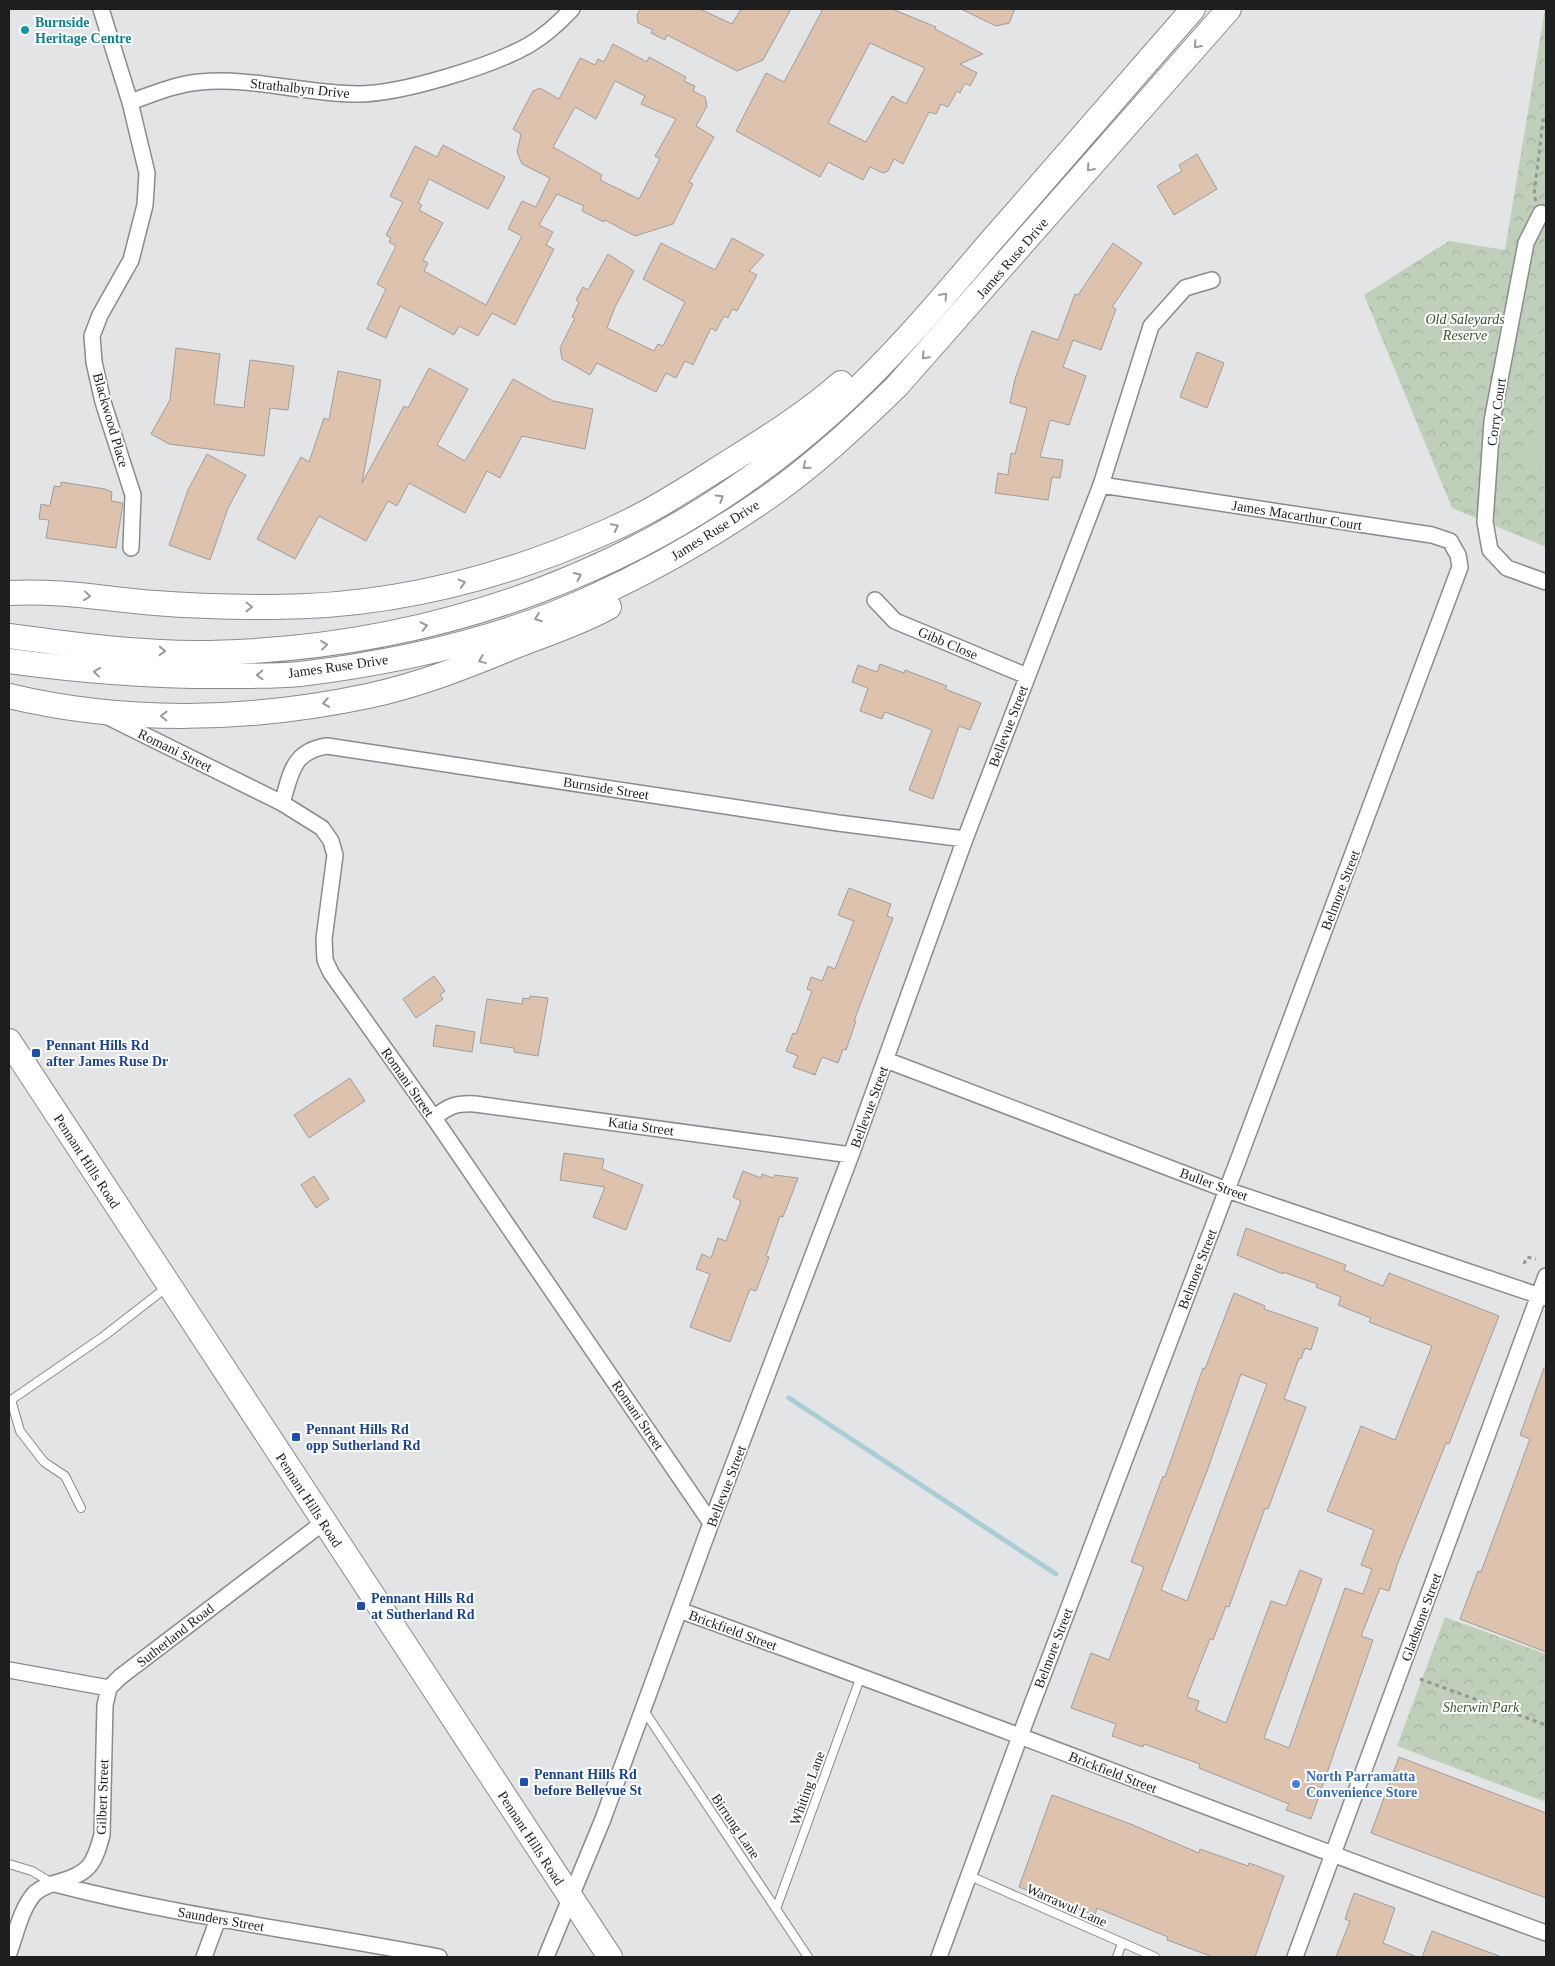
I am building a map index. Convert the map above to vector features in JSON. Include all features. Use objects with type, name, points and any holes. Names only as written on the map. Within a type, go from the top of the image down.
[{"type":"main road","name":"James Ruse Drive","points":[[9,636],[133,650],[206,653],[325,645],[376,638],[500,605],[564,582],[624,555],[730,492],[783,454],[832,413],[919,325],[1194,9]]},
{"type":"main road","name":"James Ruse Drive","points":[[9,661],[116,674],[176,677],[298,674],[415,654],[510,628],[590,599],[653,568],[710,535],[766,498],[853,428],[897,386],[1229,9]]},
{"type":"main road","points":[[9,592],[39,591],[156,603],[269,607],[374,600],[436,590],[495,574],[609,531],[669,499],[818,403],[859,367],[919,325]]},
{"type":"main road","points":[[9,702],[46,705],[98,713],[165,716],[236,714],[368,696],[415,684],[475,663],[598,613],[662,578],[714,542],[766,498]]},
{"type":"main road","points":[[9,577],[39,591]]},
{"type":"main road","points":[[9,696],[46,705]]},
{"type":"main road","name":"Pennant Hills Road","points":[[9,1041],[610,1957]]},
{"type":"street","name":"Blackwood Place","points":[[101,9],[130,102],[147,173],[145,205],[131,260],[100,315],[92,336],[94,362],[103,402],[133,495],[131,548]]},
{"type":"street","name":"Strathalbyn Drive","points":[[130,102],[177,86],[215,81],[360,94],[394,90],[457,73],[507,55],[547,34],[572,9]]},
{"type":"street","name":"Corry Court","points":[[1541,213],[1526,243],[1492,421],[1484,522],[1490,550],[1506,568],[1546,582]]},
{"type":"street","name":"Bellevue Street","points":[[546,1957],[603,1819],[711,1523],[851,1155],[965,839],[1101,485],[1151,326],[1186,288],[1212,280]]},
{"type":"street","name":"James Macarthur Court","points":[[1101,485],[1432,535],[1450,542],[1458,555],[1460,567],[1456,582]]},
{"type":"street","name":"Belmore Street","points":[[939,1957],[1020,1736],[1456,582]]},
{"type":"street","name":"Gibb Close","points":[[875,600],[894,620],[1027,676]]},
{"type":"street","name":"Romani Street","points":[[98,713],[282,803],[322,828],[331,841],[335,855],[324,939],[325,960],[331,973],[434,1118],[711,1523]]},
{"type":"street","name":"Burnside Street","points":[[282,803],[294,765],[302,755],[313,748],[327,746],[838,823],[965,839]]},
{"type":"street","name":"Buller Street","points":[[886,1060],[1227,1190],[1543,1297]]},
{"type":"street","name":"Katia Street","points":[[434,1118],[449,1106],[459,1103],[475,1104],[851,1155]]},
{"type":"street","name":"Gladstone Street","points":[[1295,1957],[1543,1297],[1546,1276]]},
{"type":"street","name":"Sutherland Road","points":[[109,1688],[166,1640],[324,1522]]},
{"type":"street","name":"Brickfield Street","points":[[679,1610],[861,1676],[1333,1856],[1546,1933]]},
{"type":"street","points":[[9,1670],[109,1688]]},
{"type":"street","name":"Gilbert Street","points":[[9,1953],[28,1904],[35,1894],[53,1883],[72,1878],[88,1870],[97,1855],[102,1835],[105,1705],[109,1688]]},
{"type":"street","name":"Saunders Street","points":[[53,1883],[101,1896],[383,1952],[439,1957]]},
{"type":"street","points":[[204,1957],[218,1919]]},
{"type":"lane","points":[[81,1508],[65,1476],[44,1462],[20,1430],[10,1398],[104,1336],[169,1286]]},
{"type":"lane","name":"Whiting Lane","points":[[776,1909],[861,1676]]},
{"type":"lane","name":"Birrung Lane","points":[[643,1709],[808,1957]]},
{"type":"lane","name":"Saunders Street","points":[[9,1864],[32,1871],[53,1883]]},
{"type":"lane","name":"Warrawul Lane","points":[[970,1876],[1155,1957]]},
{"type":"lane","points":[[1117,1957],[1122,1943]]},
{"type":"path","points":[[1541,213],[1534,195],[1543,120],[1546,121]]},
{"type":"path","points":[[1524,1264],[1527,1257],[1536,1259]]},
{"type":"path","points":[[1420,1680],[1546,1725]]},
{"type":"green space","name":"Old Saleyards Reserve","points":[[1545,9],[1546,547],[1452,508],[1364,295],[1449,241],[1505,250]]},
{"type":"green space","points":[[1546,397],[1546,470],[1523,461]]},
{"type":"green space","name":"Sherwin Park","points":[[1445,1617],[1546,1654],[1546,1802],[1397,1746]]},
{"type":"building","points":[[640,9],[700,9],[732,24],[741,9],[791,9],[763,60],[737,71],[667,35],[665,40],[651,33],[653,30],[638,23],[637,15]]},
{"type":"building","points":[[823,9],[892,9],[936,27],[935,29],[983,54],[960,64],[977,73],[970,86],[965,83],[960,93],[957,91],[948,107],[941,104],[936,114],[929,112],[903,164],[894,159],[888,171],[883,173],[870,167],[863,180],[828,162],[820,177],[736,131],[766,73],[784,82]],"holes":[[[870,43],[925,68],[906,104],[892,96],[866,142],[828,123]]]},
{"type":"building","points":[[961,9],[1015,9],[1009,23],[996,26]]},
{"type":"building","points":[[613,44],[647,62],[649,57],[686,77],[684,81],[695,86],[693,91],[705,97],[707,106],[696,126],[714,137],[689,182],[693,184],[673,224],[635,236],[605,220],[604,222],[582,211],[584,206],[557,194],[539,225],[553,232],[546,245],[554,249],[515,325],[492,313],[478,336],[459,326],[454,335],[400,306],[386,338],[367,329],[386,289],[377,284],[396,246],[389,242],[391,238],[386,235],[403,202],[390,196],[415,146],[437,157],[443,145],[505,177],[488,209],[429,179],[418,203],[422,205],[419,210],[443,223],[423,260],[428,263],[424,271],[486,305],[522,236],[508,229],[522,201],[536,207],[550,178],[522,164],[517,152],[521,134],[513,129],[533,91],[540,88],[559,99],[580,58],[595,65],[598,59],[604,62]],"holes":[[[615,81],[645,96],[641,104],[676,119],[655,156],[660,159],[639,199],[600,180],[602,175],[553,147],[575,107],[596,119]]]},
{"type":"building","points":[[1197,154],[1217,189],[1174,215],[1157,186],[1182,171],[1179,165]]},
{"type":"building","points":[[732,238],[764,255],[749,271],[757,275],[737,311],[732,309],[728,318],[724,316],[716,331],[711,328],[693,365],[685,361],[676,378],[666,373],[656,392],[597,363],[590,375],[562,359],[560,348],[575,318],[572,317],[579,302],[576,300],[583,287],[588,290],[608,254],[634,271],[615,307],[607,328],[654,351],[658,344],[663,346],[685,302],[643,279],[661,243],[715,270]]},
{"type":"building","points":[[1113,243],[1142,263],[1112,307],[1116,309],[1101,350],[1073,340],[1063,367],[1086,376],[1069,425],[1050,420],[1040,457],[1063,460],[1060,478],[1052,477],[1048,500],[995,493],[998,473],[1008,475],[1011,453],[1015,454],[1027,408],[1010,403],[1015,379],[1032,331],[1058,340],[1075,294],[1078,295]]},
{"type":"building","points":[[176,348],[220,354],[214,404],[244,408],[250,360],[294,366],[288,410],[270,408],[264,456],[169,444],[151,434],[170,400]]},
{"type":"building","points":[[1197,352],[1224,363],[1207,408],[1180,397]]},
{"type":"building","points":[[429,368],[468,389],[437,445],[465,461],[513,379],[553,401],[593,409],[585,449],[522,436],[500,478],[487,471],[465,513],[409,483],[397,506],[388,501],[366,541],[319,516],[295,559],[257,539],[301,457],[309,462],[324,418],[329,420],[338,371],[381,380],[362,483],[404,406],[408,408]]},
{"type":"building","points":[[207,454],[246,475],[228,508],[210,560],[169,545],[188,490]]},
{"type":"building","points":[[61,482],[105,489],[112,492],[111,501],[123,503],[116,548],[46,538],[49,520],[39,519],[41,504],[50,506],[54,486],[61,487]]},
{"type":"building","points":[[880,664],[904,673],[905,670],[947,686],[945,689],[981,703],[970,730],[959,726],[933,799],[909,790],[932,730],[885,712],[882,719],[860,711],[868,688],[852,682],[858,665],[877,672]]},
{"type":"building","points":[[849,888],[891,904],[887,916],[893,918],[854,1021],[856,1021],[846,1050],[843,1049],[838,1063],[822,1057],[815,1075],[793,1067],[798,1056],[786,1051],[793,1033],[796,1034],[812,991],[807,989],[811,977],[822,981],[828,966],[835,969],[854,921],[838,915]]},
{"type":"building","points":[[434,976],[445,991],[440,995],[443,999],[416,1018],[403,999]]},
{"type":"building","points":[[530,996],[548,998],[538,1056],[514,1052],[514,1048],[480,1043],[487,999],[522,1004],[523,998],[530,999]]},
{"type":"building","points":[[436,1025],[475,1032],[472,1052],[433,1046]]},
{"type":"building","points":[[350,1078],[365,1101],[309,1138],[294,1115]]},
{"type":"building","points":[[564,1153],[604,1159],[602,1169],[643,1185],[626,1230],[593,1217],[605,1187],[560,1180]]},
{"type":"building","points":[[743,1171],[761,1178],[762,1174],[773,1178],[775,1175],[798,1178],[783,1217],[780,1216],[766,1256],[769,1257],[756,1291],[750,1289],[730,1342],[690,1327],[710,1274],[696,1269],[702,1254],[711,1258],[718,1238],[726,1241],[741,1201],[733,1197]]},
{"type":"building","points":[[314,1176],[329,1199],[316,1208],[301,1185]]},
{"type":"building","points":[[1246,1228],[1346,1265],[1344,1270],[1383,1286],[1389,1273],[1499,1316],[1449,1444],[1446,1443],[1397,1565],[1389,1591],[1380,1588],[1361,1636],[1373,1640],[1311,1819],[1286,1810],[1289,1804],[1199,1768],[1200,1764],[1144,1744],[1143,1747],[1112,1736],[1116,1724],[1071,1708],[1091,1653],[1109,1660],[1144,1567],[1131,1562],[1163,1476],[1165,1477],[1203,1368],[1205,1369],[1234,1293],[1265,1306],[1264,1309],[1318,1328],[1311,1350],[1305,1348],[1301,1359],[1299,1358],[1284,1399],[1306,1407],[1268,1509],[1265,1508],[1229,1607],[1226,1606],[1213,1640],[1210,1639],[1187,1697],[1199,1701],[1196,1710],[1226,1723],[1271,1601],[1286,1606],[1300,1570],[1322,1579],[1264,1738],[1289,1748],[1345,1588],[1363,1594],[1372,1569],[1361,1565],[1374,1530],[1327,1511],[1361,1426],[1395,1440],[1432,1346],[1369,1322],[1371,1318],[1338,1305],[1341,1297],[1316,1287],[1317,1284],[1283,1272],[1283,1274],[1237,1255]],"holes":[[[1241,1374],[1267,1384],[1187,1601],[1161,1590],[1207,1471]]]},
{"type":"building","points":[[1544,1368],[1546,1368],[1546,1652],[1460,1619],[1478,1571],[1481,1572],[1530,1439],[1520,1435]]},
{"type":"building","points":[[1399,1757],[1546,1813],[1546,1898],[1371,1833]]},
{"type":"building","points":[[1052,1795],[1128,1823],[1199,1853],[1200,1849],[1248,1866],[1249,1863],[1284,1876],[1255,1957],[1213,1957],[1167,1940],[1168,1937],[1097,1908],[1095,1915],[1019,1887]]},
{"type":"building","points":[[1354,1893],[1395,1908],[1383,1943],[1417,1957],[1336,1957],[1350,1921],[1345,1919]]},
{"type":"building","points":[[1432,1931],[1499,1956],[1422,1957]]},
{"type":"waterway","points":[[789,1398],[1056,1574]]},
{"type":"place","name":"Burnside Heritage Centre","points":[[25,30]]},
{"type":"place","name":"Pennant Hills Rd after James Ruse Dr","points":[[36,1053]]},
{"type":"place","name":"Pennant Hills Rd opp Sutherland Rd","points":[[296,1437]]},
{"type":"place","name":"Pennant Hills Rd at Sutherland Rd","points":[[361,1606]]},
{"type":"place","name":"Pennant Hills Rd before Bellevue St","points":[[524,1782]]},
{"type":"place","name":"North Parramatta Convenience Store","points":[[1296,1784]]}]
